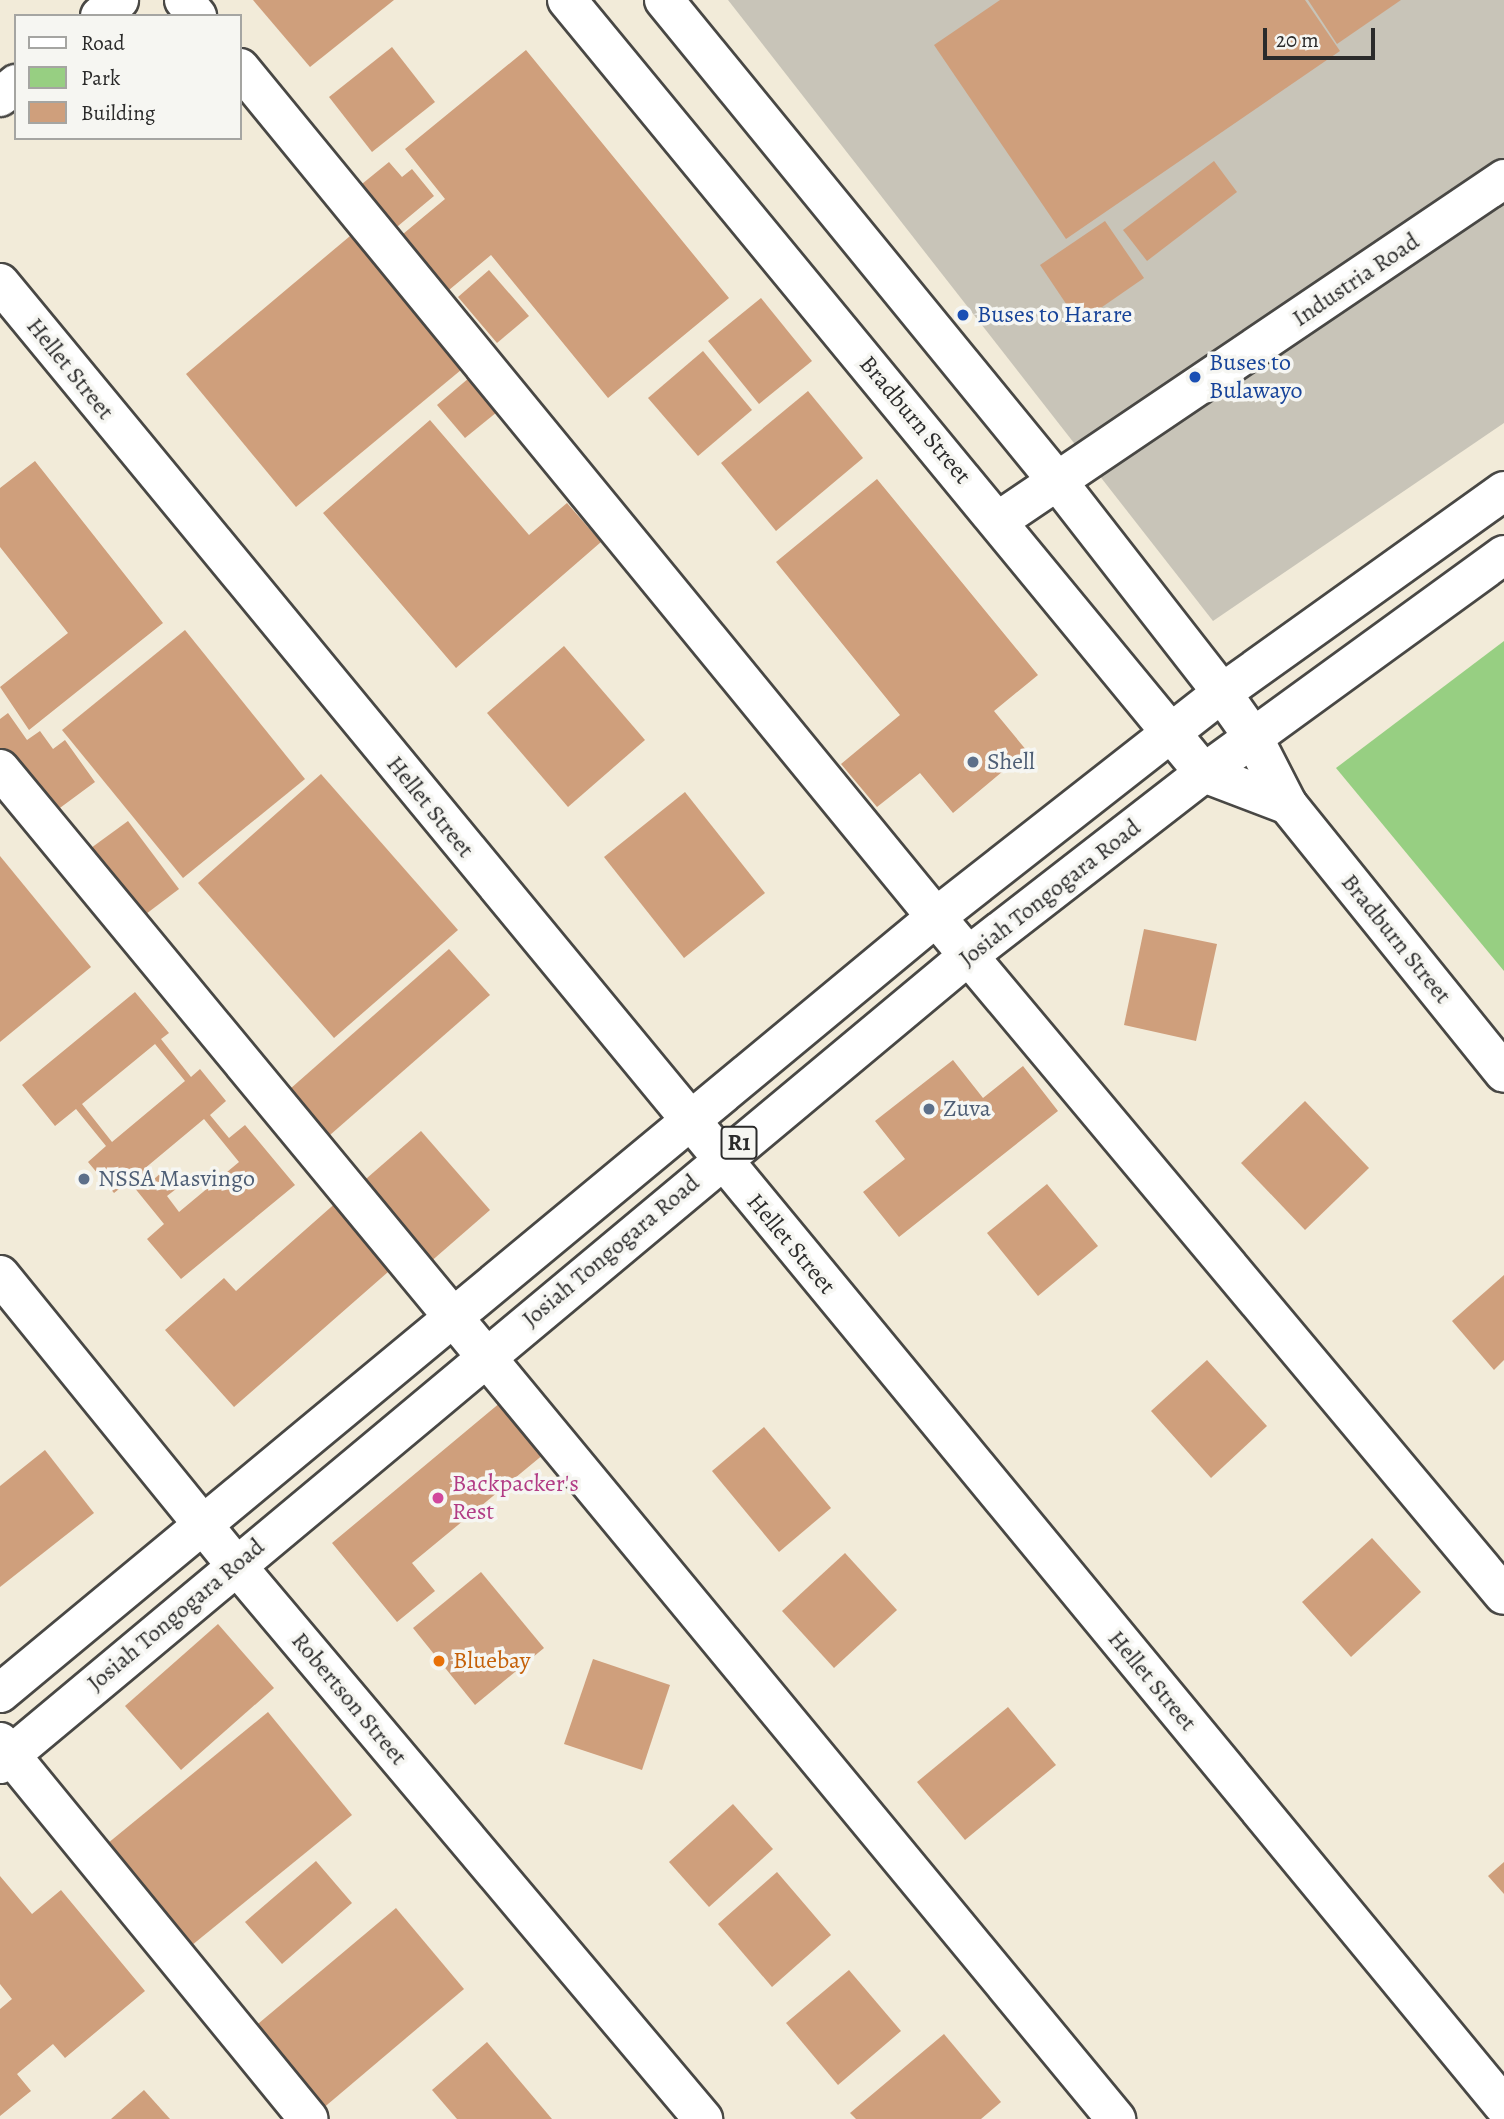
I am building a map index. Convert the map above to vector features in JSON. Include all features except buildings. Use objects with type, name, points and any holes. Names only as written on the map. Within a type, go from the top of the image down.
[{"type":"main road","points":[[102,14],[119,0]]},
{"type":"main road","points":[[184,0],[195,14]]},
{"type":"main road","name":"Bradburn Street","points":[[567,0],[1204,773],[1288,805]]},
{"type":"main road","name":"Bradburn Street","points":[[664,0],[1058,482],[1222,693],[1252,737],[1288,805],[1504,1073]]},
{"type":"main road","points":[[242,70],[968,956],[1504,1595]]},
{"type":"main road","points":[[0,97],[14,86]]},
{"type":"main road","name":"Industria Road","points":[[998,521],[1504,179]]},
{"type":"main road","name":"Hellet Street","points":[[0,284],[1504,2106]]},
{"type":"main road","name":"R1","points":[[0,1693],[687,1119],[936,916],[1222,693],[1504,491]]},
{"type":"main road","name":"Josiah Tongogara Road","points":[[3,1754],[236,1565],[720,1159],[968,956],[1252,737],[1504,555]]},
{"type":"main road","points":[[0,769],[1116,2119]]},
{"type":"main road","name":"Robertson Street","points":[[0,1275],[236,1565],[703,2119]]},
{"type":"main road","points":[[3,1754],[309,2119]]},
{"type":"main road","points":[[1488,2119],[1504,2106]]},
{"type":"shaded area","points":[[728,0],[1504,0],[1504,423],[1213,621]]},
{"type":"green space","points":[[1504,641],[1504,971],[1336,768]]},
{"type":"place","name":"Buses to Harare","points":[[963,315]]},
{"type":"place","name":"Buses to Bulawayo","points":[[1195,377]]},
{"type":"place","name":"Shell","points":[[973,762]]},
{"type":"place","name":"Zuva","points":[[929,1109]]},
{"type":"place","name":"NSSA Masvingo","points":[[84,1179]]},
{"type":"place","name":"Backpacker's Rest","points":[[438,1498]]},
{"type":"place","name":"Bluebay","points":[[439,1661]]}]
